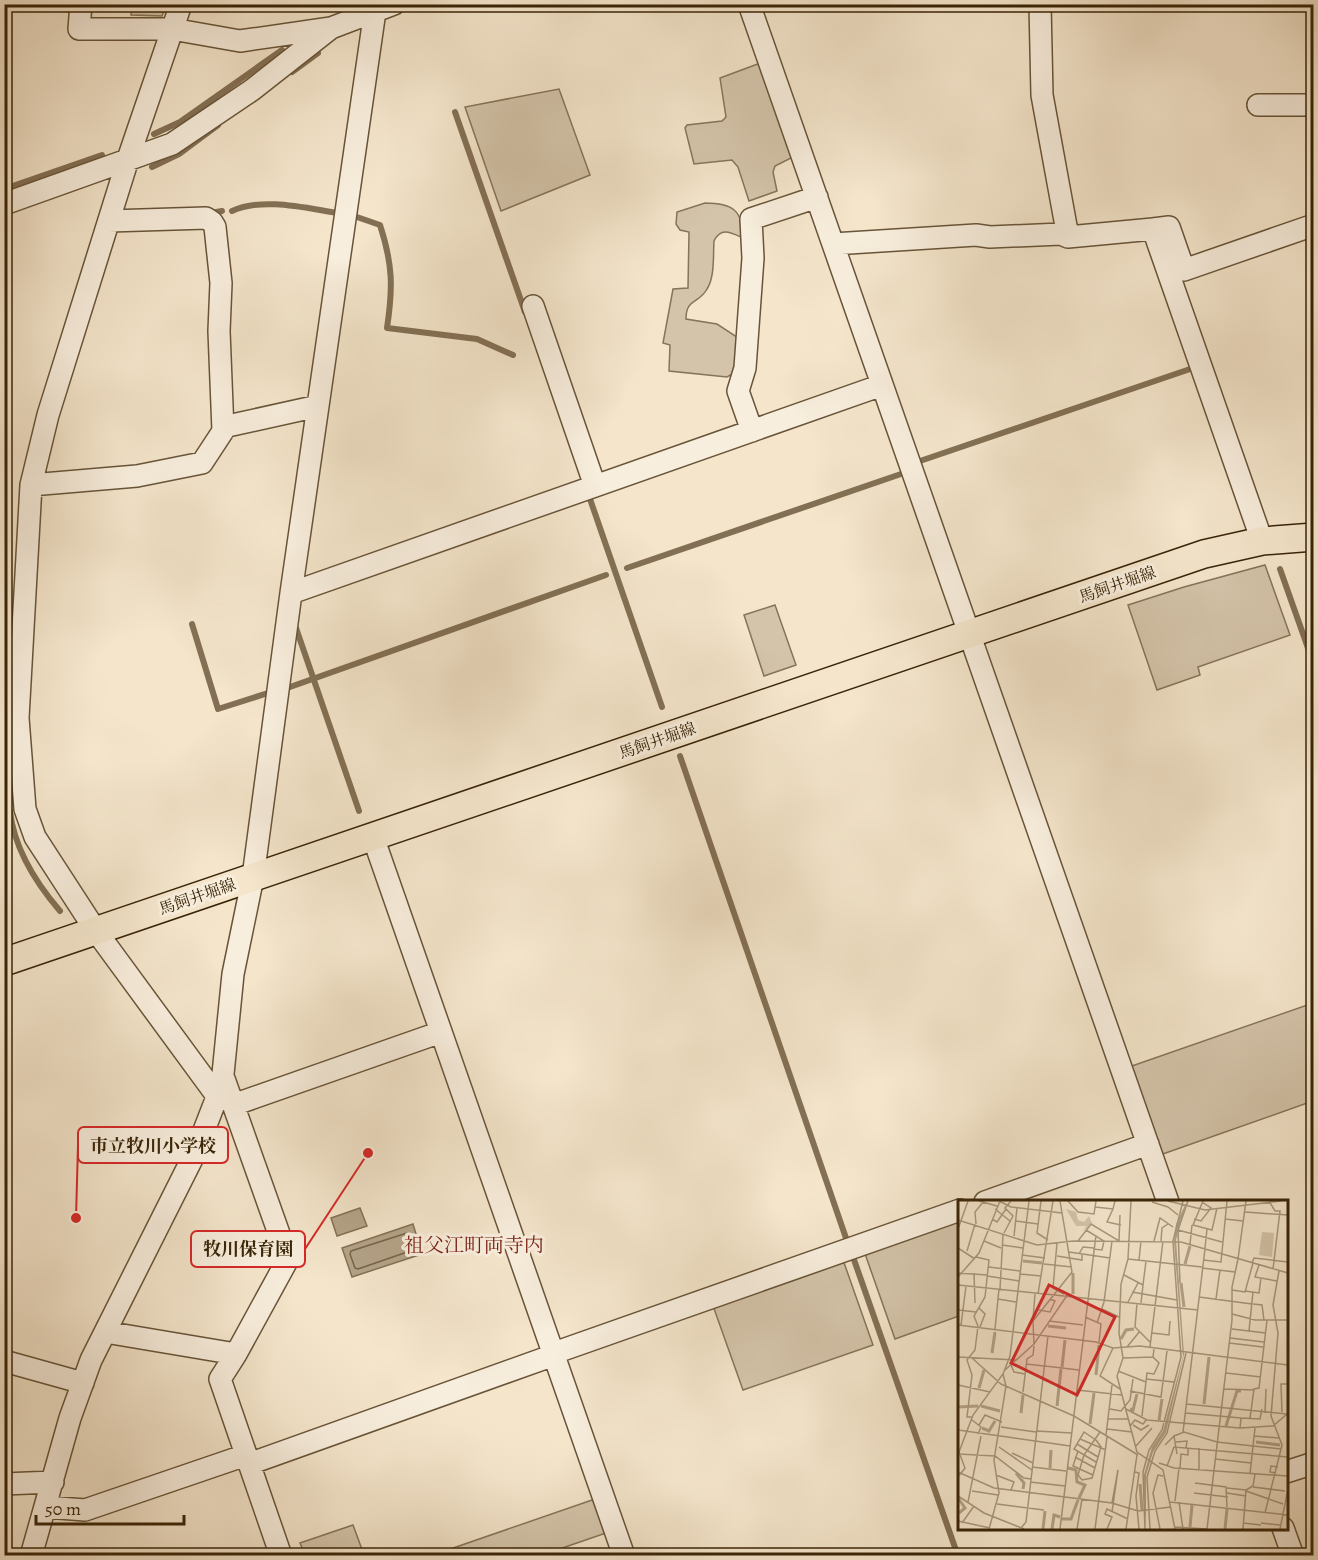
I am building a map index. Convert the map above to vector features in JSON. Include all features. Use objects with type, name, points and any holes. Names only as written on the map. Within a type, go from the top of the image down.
[{"type":"main road","name":"馬飼井堀線","points":[[4,962],[1204,554],[1262,541],[1314,537]]},
{"type":"street","points":[[31,1556],[70,1418],[83,1383],[105,1332],[224,1092],[233,974],[253,877],[318,406],[385,8],[331,28],[240,40],[172,28],[79,29],[81,4]]},
{"type":"street","points":[[181,4],[128,159],[48,415],[31,484],[18,718],[26,809],[35,837],[96,931],[224,1092],[288,1259],[236,1354],[220,1378],[281,1556]]},
{"type":"street","points":[[749,4],[1167,1200]]},
{"type":"street","points":[[1040,4],[1042,95],[1068,237]]},
{"type":"street","points":[[4,204],[172,144],[252,90],[331,28]]},
{"type":"street","points":[[1258,105],[1314,105]]},
{"type":"street","points":[[752,431],[738,391],[745,368],[753,258],[751,219],[817,197]]},
{"type":"street","points":[[31,484],[137,476],[202,463],[223,431],[219,331],[221,283],[212,222],[206,218],[109,220]]},
{"type":"street","points":[[833,244],[976,235],[990,237],[1061,234],[1068,237],[1168,227],[1184,270],[1314,225]]},
{"type":"street","points":[[1153,229],[1262,541]]},
{"type":"street","points":[[533,306],[595,486]]},
{"type":"street","points":[[291,593],[882,385]]},
{"type":"street","points":[[223,427],[318,406]]},
{"type":"street","points":[[4,700],[18,718]]},
{"type":"street","points":[[373,837],[624,1556]]},
{"type":"street","points":[[224,1092],[441,1032]]},
{"type":"street","points":[[991,1200],[1148,1144]]},
{"type":"street","points":[[46,1507],[85,1510],[247,1459],[554,1354],[958,1211]]},
{"type":"street","points":[[105,1332],[236,1354]]},
{"type":"street","points":[[4,1361],[83,1383]]},
{"type":"street","points":[[1288,1472],[1314,1463]]},
{"type":"street","points":[[4,1484],[53,1482]]},
{"type":"street","points":[[1284,1530],[1293,1556]]},
{"type":"shaded area","points":[[132,4],[166,5],[162,16],[131,15]]},
{"type":"shaded area","points":[[763,62],[793,151],[791,158],[775,166],[773,172],[777,191],[749,201],[738,167],[732,160],[694,164],[685,128],[687,125],[722,121],[726,117],[720,78]]},
{"type":"shaded area","points":[[559,89],[590,175],[501,211],[465,107]]},
{"type":"shaded area","points":[[705,203],[714,203],[734,210],[741,221],[742,228],[743,238],[727,232],[717,236],[714,241],[710,284],[704,294],[688,308],[686,319],[717,324],[740,339],[736,372],[727,377],[669,371],[670,345],[663,343],[673,289],[688,288],[689,232],[680,230],[676,224],[677,212]]},
{"type":"shaded area","points":[[1265,565],[1290,635],[1198,667],[1200,675],[1157,690],[1128,605]]},
{"type":"shaded area","points":[[775,605],[796,665],[764,676],[744,615]]},
{"type":"shaded area","points":[[1313,1003],[1313,1101],[1160,1155],[1129,1067]]},
{"type":"shaded area","points":[[958,1215],[958,1316],[895,1339],[863,1248]]},
{"type":"shaded area","points":[[842,1257],[873,1345],[743,1390],[712,1303]]},
{"type":"shaded area","points":[[595,1499],[606,1533],[542,1555],[430,1556]]},
{"type":"shaded area","points":[[353,1525],[364,1555],[305,1555],[300,1543]]},
{"type":"water","points":[[360,1208],[367,1226],[337,1236],[331,1218]]},
{"type":"water","points":[[413,1224],[422,1254],[352,1277],[342,1248]]},
{"type":"waterway","points":[[154,134],[180,122],[282,50]]},
{"type":"waterway","points":[[292,72],[318,53]]},
{"type":"waterway","points":[[455,112],[525,312]]},
{"type":"waterway","points":[[152,167],[179,154],[218,125]]},
{"type":"waterway","points":[[4,189],[102,155]]},
{"type":"waterway","points":[[232,211],[270,204],[338,213]]},
{"type":"waterway","points":[[211,213],[222,211]]},
{"type":"waterway","points":[[354,216],[380,225],[391,276],[387,328],[477,339],[513,355]]},
{"type":"waterway","points":[[920,461],[1196,367]]},
{"type":"waterway","points":[[627,568],[901,474]]},
{"type":"waterway","points":[[590,499],[662,707]]},
{"type":"waterway","points":[[1280,569],[1314,665]]},
{"type":"waterway","points":[[290,687],[606,575]]},
{"type":"waterway","points":[[192,624],[218,709],[268,693]]},
{"type":"waterway","points":[[296,628],[359,811]]},
{"type":"waterway","points":[[4,724],[4,748]]},
{"type":"waterway","points":[[680,756],[847,1241]]},
{"type":"waterway","points":[[4,767],[9,802]]},
{"type":"waterway","points":[[10,811],[21,851],[43,889],[60,911]]},
{"type":"waterway","points":[[852,1254],[958,1556]]},
{"type":"place","name":"牧川保育園","points":[[368,1153]]},
{"type":"place","name":"市立牧川小学校","points":[[76,1218]]},
{"type":"district","name":"祖父江町両寺内","points":[[474,1245]]}]
